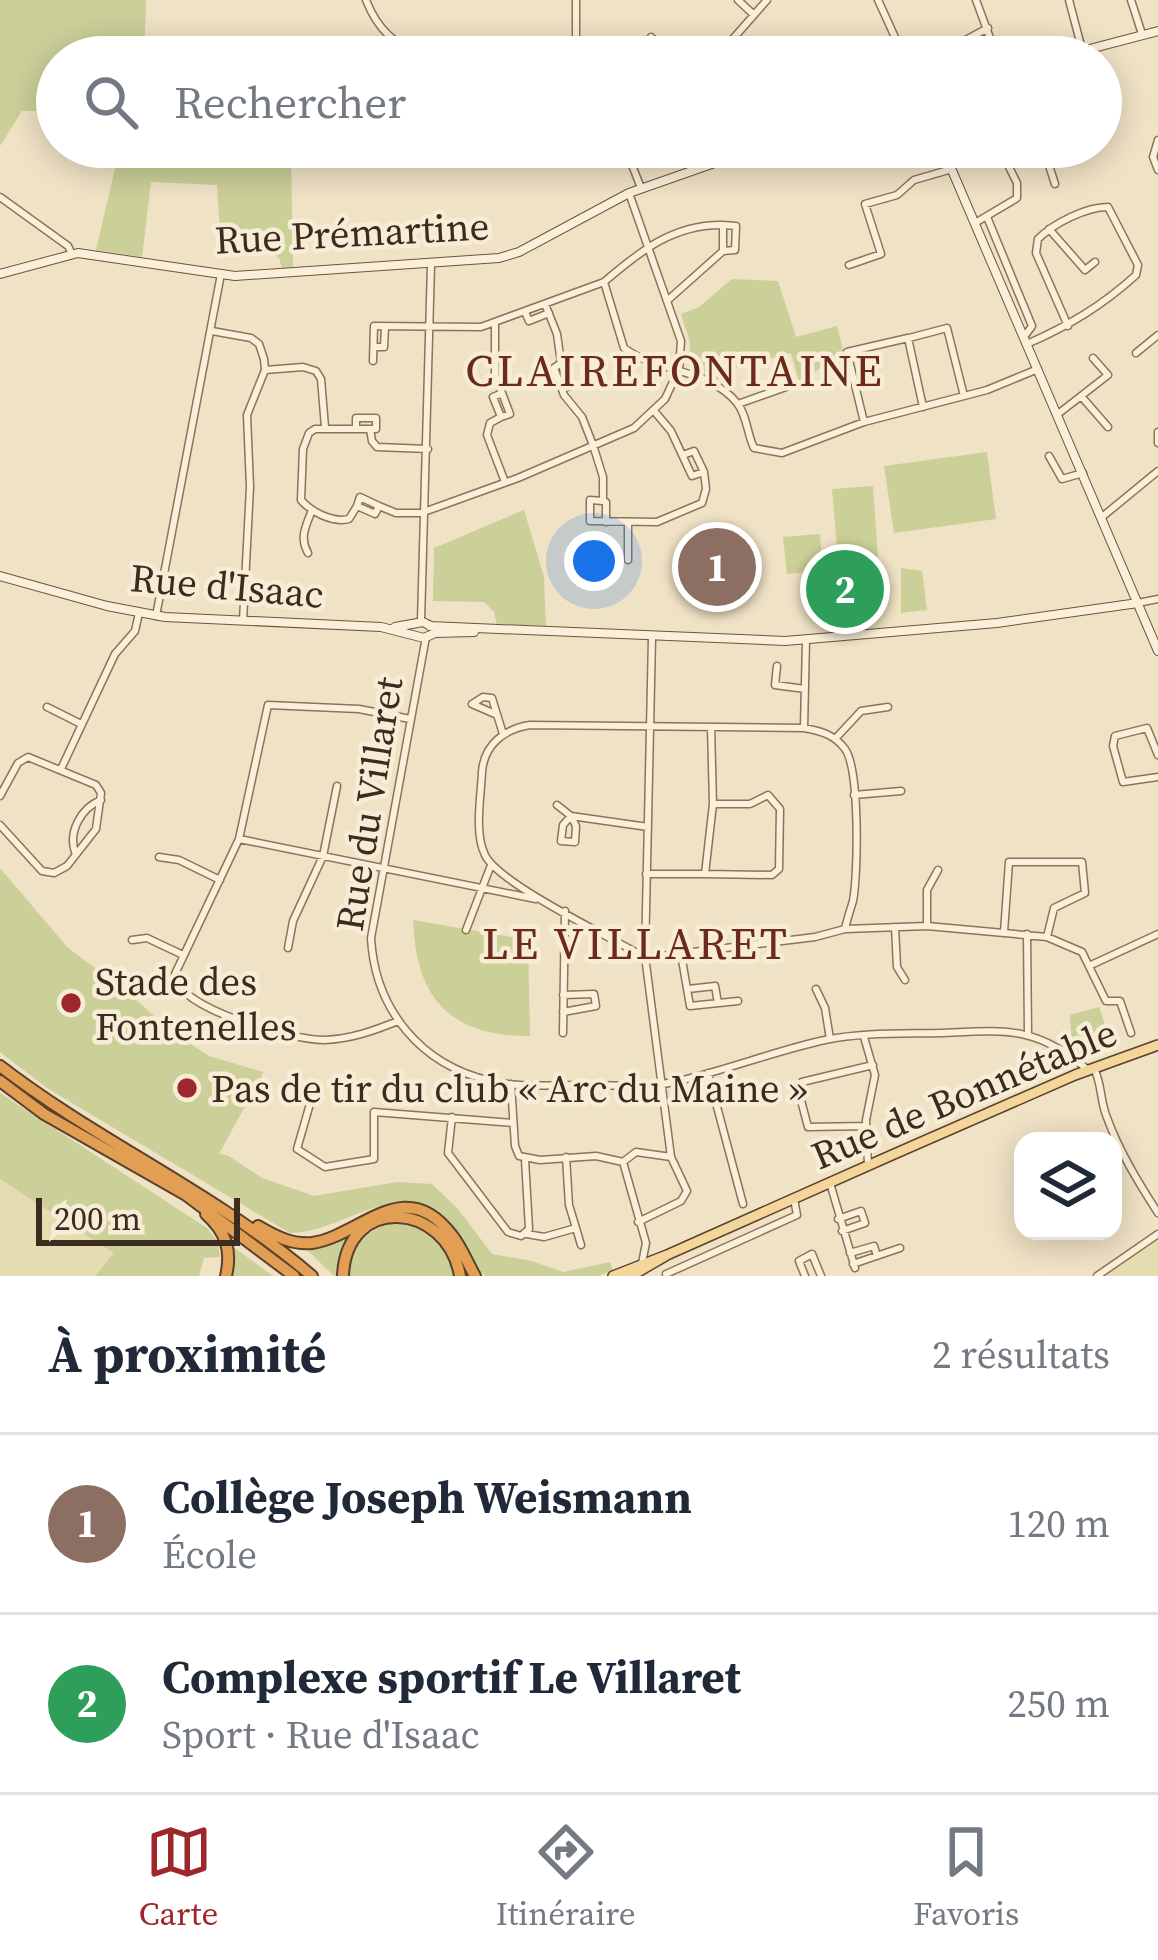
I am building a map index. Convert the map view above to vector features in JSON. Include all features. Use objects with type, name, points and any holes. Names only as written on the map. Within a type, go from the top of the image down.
[{"type":"highway","points":[[0,1066],[36,1094],[282,1238],[298,1243],[335,1235],[381,1211],[411,1209],[444,1226],[475,1276]]},
{"type":"highway","points":[[0,1082],[44,1114],[186,1195],[293,1276]]},
{"type":"highway","points":[[186,1195],[224,1234],[230,1256],[226,1276]]},
{"type":"highway","points":[[214,1201],[312,1276]]},
{"type":"highway","points":[[343,1276],[348,1247],[360,1233],[376,1220],[397,1216],[420,1221],[441,1235],[460,1276]]},
{"type":"main road","name":"Rue de Bonnétable","points":[[631,1276],[665,1256],[884,1158],[1158,1045]]},
{"type":"main road","name":"Rue de Bonnétable","points":[[613,1276],[665,1256]]},
{"type":"street","points":[[365,0],[388,36]]},
{"type":"street","points":[[576,0],[576,36]]},
{"type":"street","points":[[737,0],[754,15]]},
{"type":"street","points":[[736,36],[767,0]]},
{"type":"street","points":[[878,0],[894,36]]},
{"type":"street","points":[[976,0],[990,36]]},
{"type":"street","points":[[1069,0],[1079,36]]},
{"type":"street","points":[[1131,0],[1142,34]]},
{"type":"street","points":[[973,36],[988,28]]},
{"type":"street","points":[[1122,41],[1158,31]]},
{"type":"street","points":[[1158,140],[1153,157],[1158,170]]},
{"type":"street","points":[[634,168],[641,188]]},
{"type":"street","name":"Rue Prémartine","points":[[0,274],[72,254],[221,274],[431,265],[518,252],[629,193],[699,168]]},
{"type":"street","points":[[975,224],[1014,202],[1018,192],[1008,168]]},
{"type":"street","points":[[1049,168],[1054,184]]},
{"type":"street","points":[[849,265],[881,254],[866,204],[896,195],[914,180],[952,169],[1158,652]]},
{"type":"street","points":[[428,449],[377,447],[370,429],[325,428],[309,433],[303,449],[301,500],[340,521],[349,518],[357,506],[375,514],[379,506],[396,512],[426,512],[634,428],[654,412],[674,385],[682,341],[629,193]]},
{"type":"street","points":[[0,196],[68,246],[72,254]]},
{"type":"street","points":[[1025,341],[1068,326],[1137,272],[1108,207],[1049,229],[1038,239],[1036,253],[1068,326]]},
{"type":"street","points":[[987,217],[1033,326],[1025,341]]},
{"type":"street","points":[[374,361],[374,326],[495,324],[604,282],[649,244],[702,225],[736,226],[735,250],[723,250],[668,300]]},
{"type":"street","points":[[722,225],[723,250]]},
{"type":"street","points":[[1049,229],[1085,269],[1095,262]]},
{"type":"street","name":"Rue du Villaret","points":[[431,265],[424,630],[412,719],[371,922],[379,986],[398,1022],[419,1046],[444,1063],[470,1075],[511,1084],[661,1084],[830,1039],[1028,1033]]},
{"type":"street","points":[[997,275],[1009,268]]},
{"type":"street","points":[[156,616],[221,274]]},
{"type":"street","points":[[604,282],[624,349],[679,369],[738,404],[751,443],[775,455],[864,422],[964,397],[1038,369]]},
{"type":"street","points":[[545,304],[561,363],[554,368],[593,445],[603,477],[603,501]]},
{"type":"street","points":[[525,312],[529,321],[550,313]]},
{"type":"street","points":[[495,324],[495,374],[502,393],[493,397],[501,417],[490,423],[487,435],[506,482]]},
{"type":"street","points":[[864,422],[848,352],[947,328],[964,397]]},
{"type":"street","points":[[212,331],[251,338],[262,352],[265,370],[247,415],[250,487],[243,621]]},
{"type":"street","points":[[1136,353],[1158,335]]},
{"type":"street","points":[[908,338],[923,407]]},
{"type":"street","points":[[1058,414],[1108,375],[1094,358]]},
{"type":"street","points":[[265,370],[316,370],[325,428]]},
{"type":"street","points":[[738,404],[787,387]]},
{"type":"street","points":[[1082,396],[1108,427]]},
{"type":"street","points":[[606,522],[607,502],[590,500],[590,520],[606,522],[628,523],[657,522],[696,508],[705,496],[704,472],[692,476],[671,431],[654,412]]},
{"type":"street","points":[[1158,432],[1158,443]]},
{"type":"street","points":[[1049,456],[1065,480],[1083,472]]},
{"type":"street","points":[[1102,517],[1158,471]]},
{"type":"street","points":[[308,553],[302,544],[303,532],[312,510]]},
{"type":"street","points":[[628,523],[628,560]]},
{"type":"street","name":"Rue d'Isaac","points":[[0,577],[156,616],[652,638],[806,640],[1082,614],[1158,599]]},
{"type":"street","points":[[62,769],[115,654],[135,632],[139,613]]},
{"type":"street","points":[[638,1222],[685,1196],[687,1190],[671,1157],[645,956],[652,638]]},
{"type":"street","points":[[804,728],[806,640]]},
{"type":"street","points":[[777,665],[775,685],[805,689]]},
{"type":"street","points":[[398,1022],[343,1039],[281,1034],[242,1022],[183,994],[175,974],[239,839],[268,705],[359,709],[412,719]]},
{"type":"street","points":[[47,707],[82,724]]},
{"type":"street","points":[[836,739],[861,711],[888,707]]},
{"type":"street","points":[[495,714],[503,734]]},
{"type":"street","points":[[845,929],[854,882],[851,759],[836,739],[822,731],[530,725],[503,734],[491,746],[483,765],[480,839],[491,865],[544,901],[645,956],[815,937],[845,929],[927,926],[1047,937],[1082,952],[1102,996],[1112,1003],[1120,1001],[1131,1033]]},
{"type":"street","points":[[704,874],[713,804],[711,727]]},
{"type":"street","points":[[1158,755],[1147,728],[1115,736],[1113,746],[1124,782],[1158,777]]},
{"type":"street","points":[[0,796],[23,758],[35,758],[96,785],[101,800],[95,829],[63,870],[49,874],[0,825]]},
{"type":"street","points":[[288,947],[292,921],[323,856],[337,786]]},
{"type":"street","points":[[854,795],[901,791]]},
{"type":"street","points":[[646,874],[772,875],[779,869],[780,809],[768,794],[750,804],[713,804]]},
{"type":"street","points":[[76,853],[72,844],[78,823],[101,800]]},
{"type":"street","points":[[557,805],[571,816],[648,827]]},
{"type":"street","points":[[239,839],[544,901]]},
{"type":"street","points":[[159,857],[179,860],[220,880]]},
{"type":"street","points":[[1004,932],[1009,862],[1082,862],[1085,893],[1054,908],[1047,937]]},
{"type":"street","points":[[466,930],[491,865]]},
{"type":"street","points":[[927,926],[927,890],[938,870]]},
{"type":"street","points":[[563,1034],[565,911]]},
{"type":"street","points":[[895,927],[897,968],[905,980]]},
{"type":"street","points":[[1027,934],[1028,1033],[1049,1040],[1091,1069],[1104,1090],[1103,1109],[1131,1171],[1158,1213]]},
{"type":"street","points":[[1090,965],[1158,934]]},
{"type":"street","points":[[132,940],[147,938],[183,955]]},
{"type":"street","points":[[681,953],[690,1006],[738,1001]]},
{"type":"street","points":[[688,988],[715,986],[718,1003]]},
{"type":"street","points":[[816,989],[826,1008],[830,1039]]},
{"type":"street","points":[[563,995],[594,994],[596,1006],[563,1012]]},
{"type":"street","points":[[864,1037],[874,1084],[866,1126],[868,1166]]},
{"type":"street","points":[[866,1126],[808,1127],[798,1089],[802,1082],[873,1065]]},
{"type":"street","points":[[708,1073],[743,1204]]},
{"type":"street","points":[[511,1084],[515,1146],[525,1159],[527,1234]]},
{"type":"street","points":[[314,1090],[298,1149],[326,1167],[374,1159],[374,1112],[514,1123]]},
{"type":"street","points":[[452,1117],[448,1153],[508,1232],[544,1237],[576,1228]]},
{"type":"street","points":[[870,1142],[884,1158]]},
{"type":"street","points":[[623,1162],[636,1152],[671,1157]]},
{"type":"street","points":[[525,1159],[596,1156],[623,1162]]},
{"type":"street","points":[[566,1157],[569,1205],[581,1245]]},
{"type":"street","points":[[623,1162],[646,1243],[642,1263]]},
{"type":"street","points":[[830,1183],[854,1266],[900,1248]]},
{"type":"street","name":"Rue de Bonnétable","points":[[666,1275],[797,1215],[794,1199]]},
{"type":"street","points":[[838,1219],[861,1211],[865,1223],[842,1231]]},
{"type":"street","points":[[1097,1276],[1158,1234]]},
{"type":"street","points":[[646,1243],[665,1256],[666,1275]]},
{"type":"street","points":[[850,1253],[874,1246],[877,1256]]},
{"type":"street","points":[[805,1276],[799,1261],[812,1254],[821,1276]]},
{"type":"shaded area","points":[[0,1179],[115,1253],[95,1276],[0,1276]]},
{"type":"shaded area","points":[[1158,1234],[1158,1276],[1097,1276]]},
{"type":"green space","points":[[0,0],[146,0],[145,36],[36,36],[36,111],[22,111],[0,146]]},
{"type":"green space","points":[[115,168],[291,168],[293,267],[282,268],[279,258],[249,239],[220,235],[217,185],[151,182],[142,257],[96,250]]},
{"type":"green space","points":[[732,279],[778,281],[796,337],[837,326],[846,362],[821,368],[799,381],[791,353],[723,371],[717,382],[689,366],[690,342],[681,314],[699,307]]},
{"type":"green space","points":[[987,452],[996,519],[894,533],[884,466]]},
{"type":"green space","points":[[873,486],[878,557],[838,560],[832,489]]},
{"type":"green space","points":[[524,510],[544,577],[546,626],[497,624],[484,602],[433,601],[434,548]]},
{"type":"green space","points":[[820,534],[823,571],[787,574],[783,537]]},
{"type":"green space","points":[[901,568],[922,571],[927,610],[901,613]]},
{"type":"green space","name":"Stade des Fontenelles","points":[[0,868],[68,948],[168,1029],[209,1056],[263,1072],[260,1080],[273,1087],[269,1095],[255,1088],[219,1154],[262,1178],[314,1196],[397,1182],[432,1184],[492,1254],[563,1272],[610,1262],[613,1270],[598,1276],[485,1276],[448,1222],[429,1208],[410,1203],[371,1209],[290,1233],[47,1088],[0,1052]]},
{"type":"green space","points":[[413,920],[528,940],[530,1036],[478,1029],[443,1008],[421,971]]},
{"type":"green space","points":[[1099,1007],[1113,1048],[1085,1059],[1072,1046],[1070,1015]]},
{"type":"green space","points":[[0,1093],[207,1228],[217,1240],[220,1257],[204,1258],[199,1276],[95,1276],[114,1253],[0,1179]]},
{"type":"green space","points":[[398,1221],[421,1227],[436,1238],[455,1276],[348,1276],[352,1255],[362,1240]]},
{"type":"green space","points":[[353,1233],[343,1251],[339,1276],[304,1247]]},
{"type":"green space","points":[[232,1246],[273,1276],[232,1276]]},
{"type":"place","name":"Collège Joseph Weismann","points":[[717,567]]},
{"type":"place","name":"Complexe sportif Le Villaret","points":[[845,589]]},
{"type":"place","name":"Stade des Fontenelles","points":[[71,1003]]},
{"type":"place","name":"Pas de tir du club « Arc du Maine »","points":[[187,1088]]},
{"type":"district","name":"CLAIREFONTAINE","points":[[675,370]]},
{"type":"district","name":"LE VILLARET","points":[[636,943]]}]
